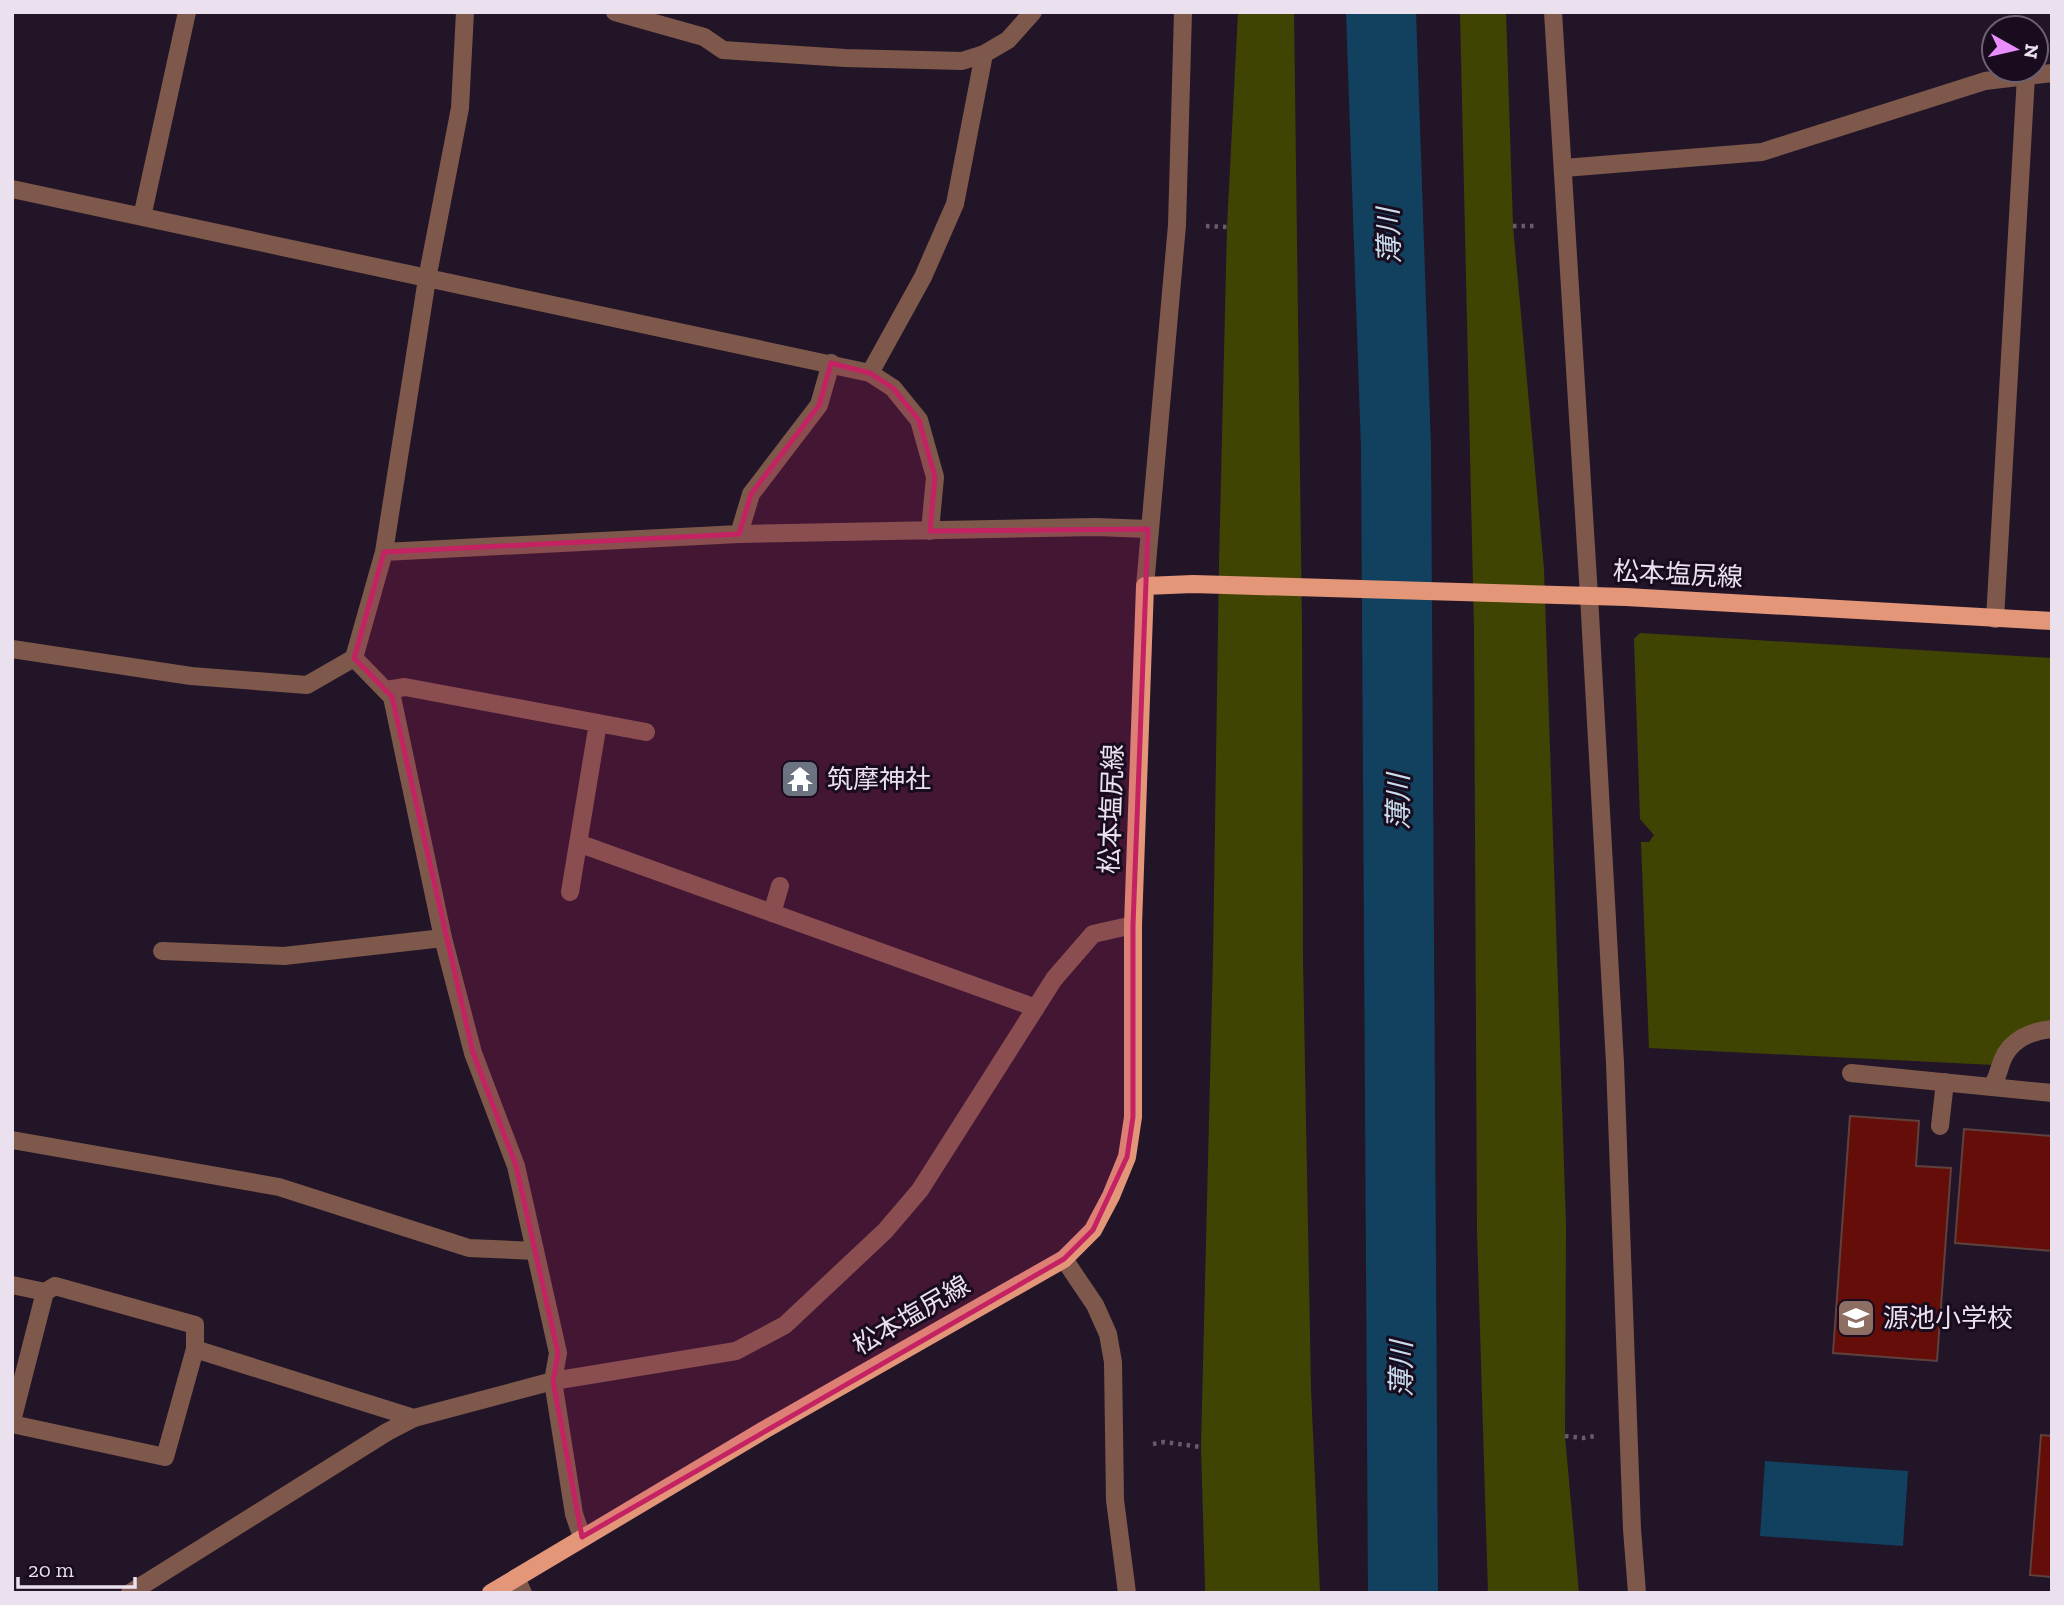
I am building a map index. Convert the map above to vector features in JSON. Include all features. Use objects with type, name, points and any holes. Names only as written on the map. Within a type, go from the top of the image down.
[{"type":"main road","name":"松本塩尻線","points":[[491,1593],[519,1585],[582,1537],[1064,1259],[1093,1230],[1127,1157],[1133,1117],[1133,925],[1145,586],[1193,584],[1589,596],[2052,621]]},
{"type":"street","points":[[142,217],[187,12]]},
{"type":"street","points":[[12,649],[191,676],[307,685],[354,658],[384,552],[427,279],[460,108],[465,12]]},
{"type":"street","points":[[615,12],[704,37],[723,50],[845,58],[962,61],[984,54],[1008,40],[1033,12]]},
{"type":"street","points":[[1145,586],[1148,528],[1177,225],[1183,12]]},
{"type":"street","points":[[1553,12],[1615,1063],[1632,1529],[1637,1593]]},
{"type":"street","points":[[870,373],[923,277],[955,204],[984,54]]},
{"type":"street","points":[[1564,168],[1762,152],[1980,83]]},
{"type":"street","points":[[1995,618],[2026,84]]},
{"type":"street","points":[[12,189],[870,373],[893,388],[919,420],[935,477],[930,531]]},
{"type":"street","points":[[739,534],[751,494],[819,405],[831,363]]},
{"type":"street","points":[[384,552],[739,534],[1148,528]]},
{"type":"street","points":[[354,658],[392,696],[443,938],[473,1053],[516,1166],[558,1353],[553,1381],[573,1514],[582,1537]]},
{"type":"street","points":[[386,690],[405,687],[646,732]]},
{"type":"street","points":[[570,892],[598,723]]},
{"type":"street","points":[[578,843],[1036,1008]]},
{"type":"street","points":[[772,913],[780,886]]},
{"type":"street","points":[[130,1593],[414,1418],[553,1381],[736,1351],[785,1325],[885,1231],[920,1190],[1054,979],[1093,933],[1133,925]]},
{"type":"street","points":[[162,951],[284,956],[443,938]]},
{"type":"street","points":[[1991,1087],[1999,1076],[2002,1060],[2011,1047],[2022,1037],[2052,1029]]},
{"type":"street","points":[[1851,1073],[2052,1093]]},
{"type":"street","points":[[1940,1126],[1945,1082]]},
{"type":"street","points":[[12,1140],[279,1187],[469,1248],[536,1251]]},
{"type":"street","points":[[1064,1259],[1095,1305],[1108,1334],[1113,1362],[1115,1500],[1127,1593]]},
{"type":"street","points":[[12,1285],[45,1292],[55,1286],[195,1325],[195,1349],[165,1457],[12,1422],[45,1292]]},
{"type":"street","points":[[195,1349],[414,1418]]},
{"type":"path","points":[[1565,1436],[1595,1436]]},
{"type":"path","points":[[1153,1444],[1164,1442],[1201,1447]]},
{"type":"highlighted area","points":[[831,363],[870,373],[893,388],[919,420],[935,477],[930,531],[1148,529],[1133,925],[1133,1117],[1127,1157],[1093,1230],[1064,1259],[582,1537],[553,1381],[558,1353],[516,1166],[473,1053],[392,697],[354,658],[384,552],[739,534],[751,494],[819,405]]},
{"type":"shaded area","points":[[1238,12],[1294,12],[1302,626],[1303,960],[1311,1389],[1320,1593],[1205,1593],[1201,1447],[1219,563],[1227,227]]},
{"type":"shaded area","points":[[1460,12],[1506,12],[1513,226],[1544,569],[1566,1225],[1565,1436],[1579,1593],[1488,1593],[1477,1231],[1474,630]]},
{"type":"shaded area","points":[[1640,633],[2052,658],[2052,1025],[1994,1065],[1649,1048],[1641,842],[1649,842],[1654,835],[1640,819],[1634,639]]},
{"type":"water","points":[[1765,1461],[1908,1471],[1903,1546],[1760,1536]]},
{"type":"building","points":[[1850,1116],[1919,1121],[1916,1166],[1951,1168],[1937,1361],[1833,1353]]},
{"type":"building","points":[[1964,1129],[2052,1136],[2052,1251],[1955,1243]]},
{"type":"building","points":[[2041,1435],[2052,1436],[2052,1577],[2030,1575]]},
{"type":"waterway","name":"薄川","points":[[1381,12],[1396,448],[1403,1593]]},
{"type":"place","name":"筑摩神社","points":[[800,779]]},
{"type":"place","name":"源池小学校","points":[[1856,1318]]}]
